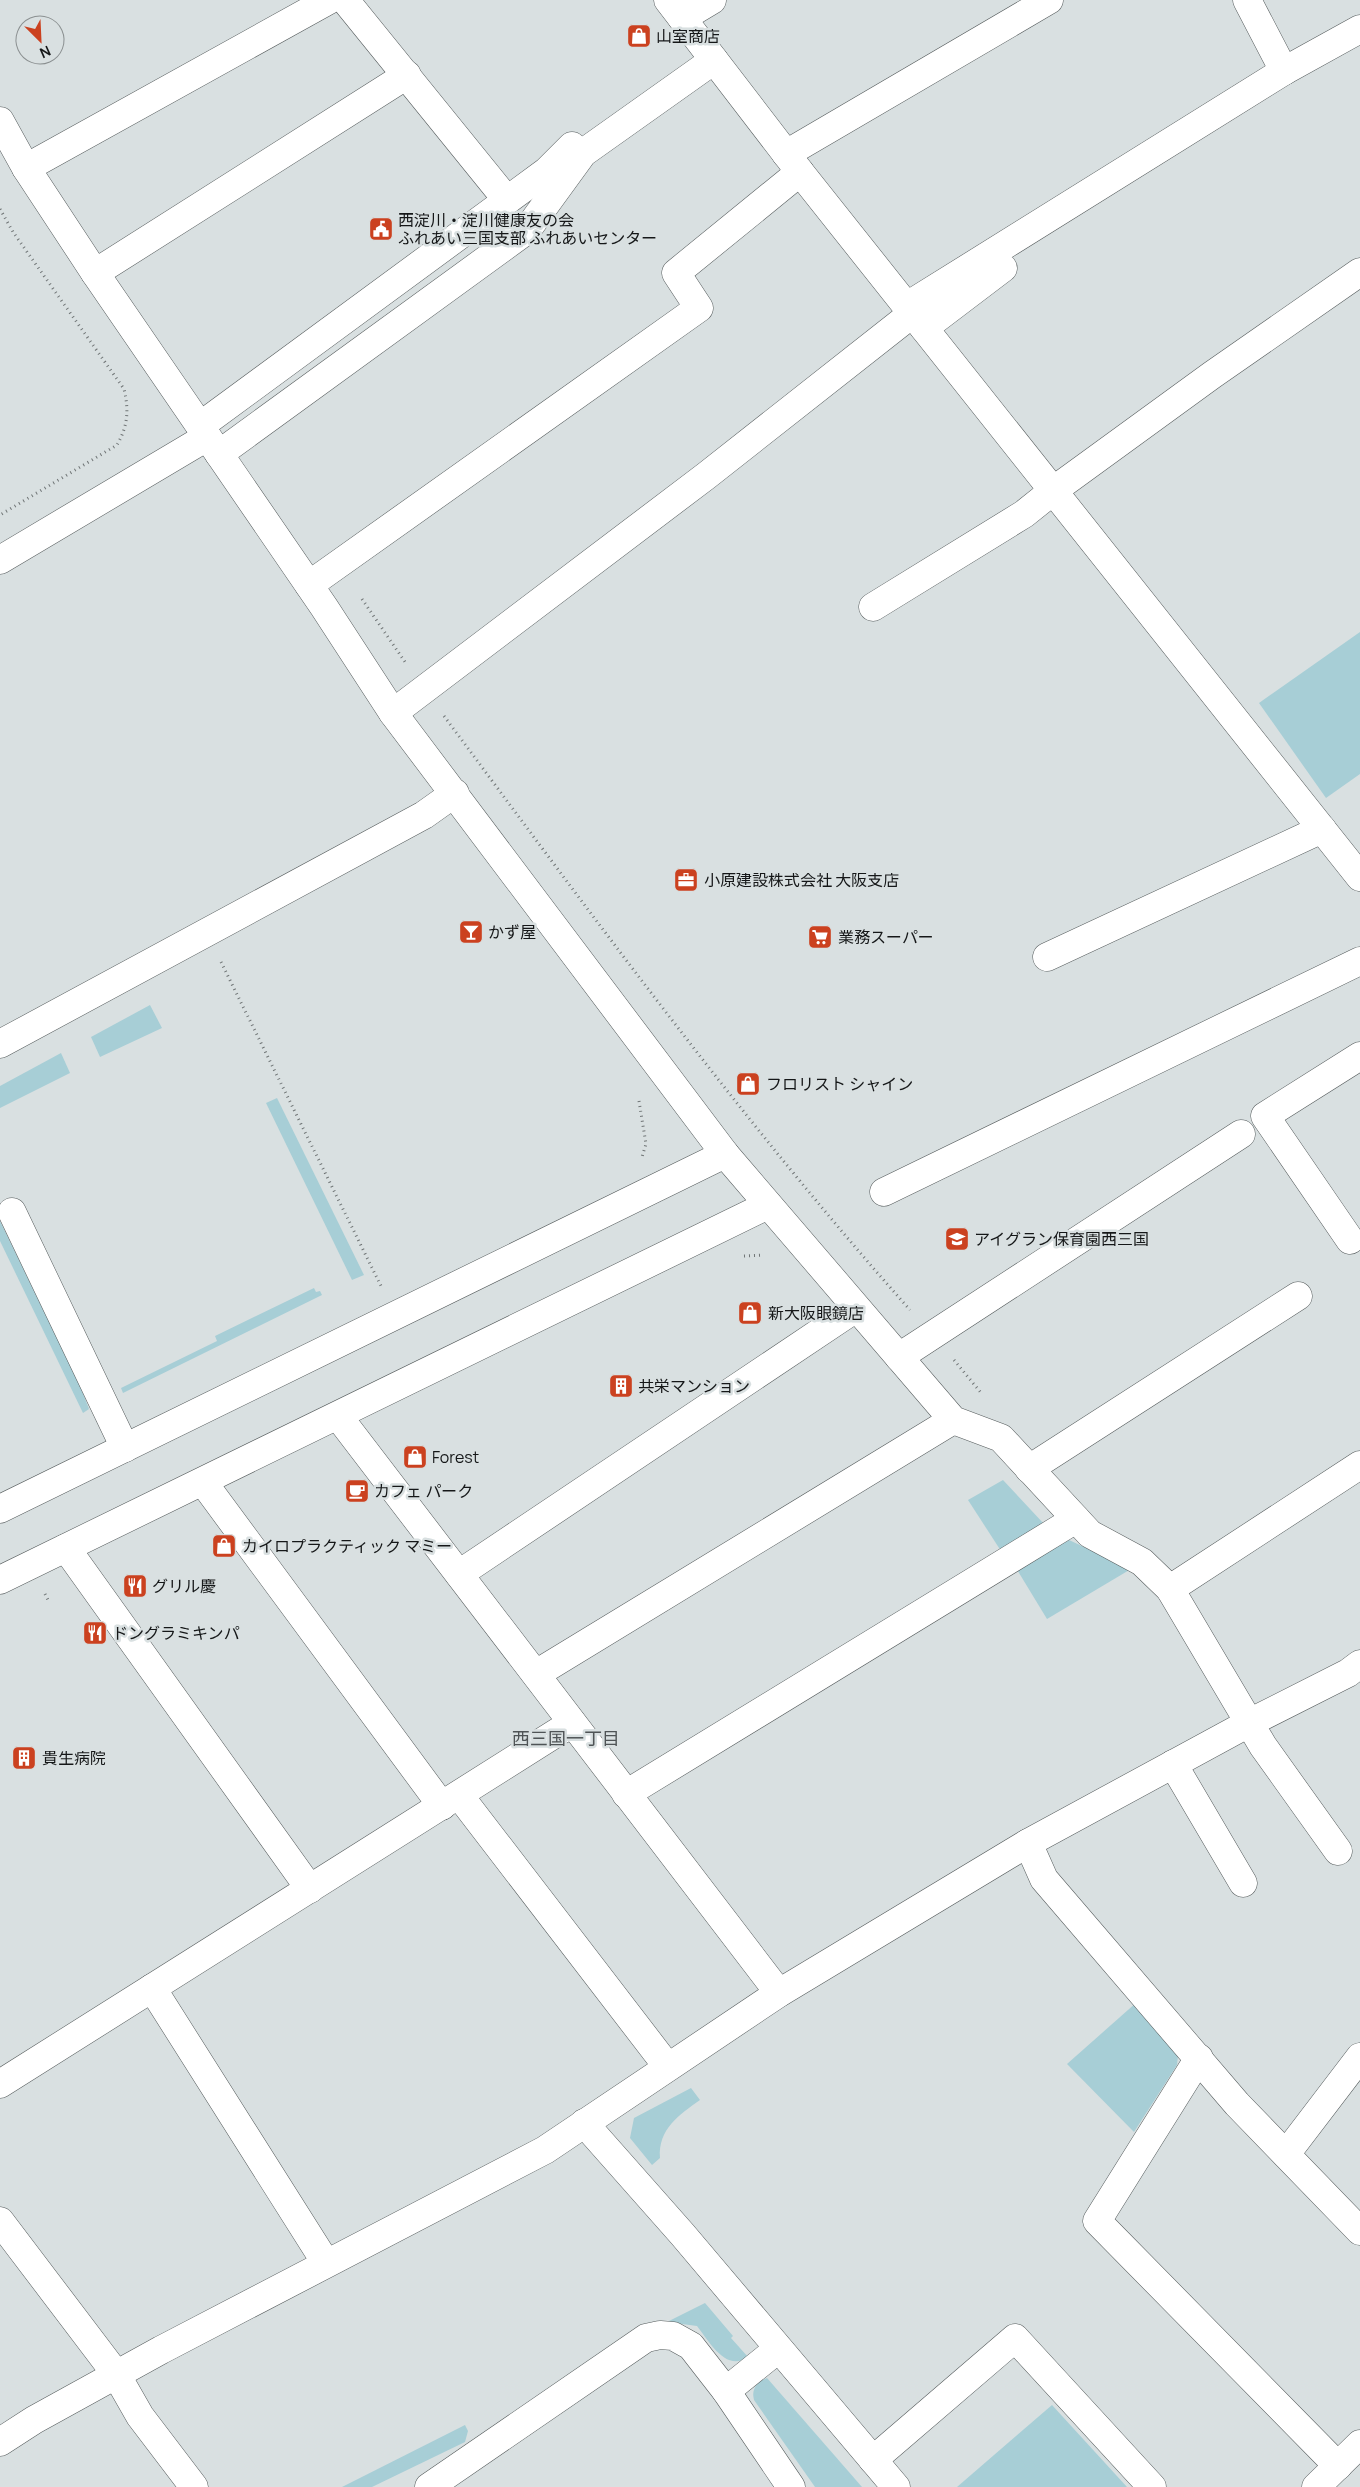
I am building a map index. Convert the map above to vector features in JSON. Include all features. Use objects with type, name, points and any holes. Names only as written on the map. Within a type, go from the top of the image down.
[{"type":"street","points":[[26,168],[329,0]]},
{"type":"street","points":[[345,0],[507,200]]},
{"type":"street","points":[[712,0],[675,9],[793,163],[1360,877]]},
{"type":"street","points":[[308,585],[698,308],[676,273],[793,163],[1049,0]]},
{"type":"street","points":[[1247,0],[1284,71]]},
{"type":"street","points":[[393,713],[915,316],[1284,71],[1360,29]]},
{"type":"street","points":[[209,439],[507,200],[547,171],[579,139],[711,55]]},
{"type":"street","points":[[0,560],[209,439],[528,230],[583,153],[711,55]]},
{"type":"street","points":[[95,272],[407,75]]},
{"type":"street","points":[[0,121],[26,168],[95,272],[393,713],[725,1154],[953,1420],[1001,1438],[1090,1534],[1142,1562],[1170,1589],[1263,1746],[1338,1851]]},
{"type":"street","points":[[915,316],[1003,268]]},
{"type":"street","points":[[873,607],[1024,514],[1212,375],[1360,272]]},
{"type":"street","points":[[0,1044],[424,815],[455,793]]},
{"type":"street","points":[[1047,957],[1322,829]]},
{"type":"street","points":[[884,1192],[1360,961]]},
{"type":"street","points":[[1350,1240],[1265,1116],[1360,1056]]},
{"type":"street","points":[[899,1357],[1241,1134]]},
{"type":"street","points":[[0,1509],[725,1154]]},
{"type":"street","points":[[0,1580],[768,1205]]},
{"type":"street","points":[[12,1212],[126,1448]]},
{"type":"street","points":[[1030,1469],[1298,1296]]},
{"type":"street","points":[[459,1574],[856,1308]]},
{"type":"street","points":[[338,1416],[779,1993]]},
{"type":"street","points":[[536,1674],[953,1420]]},
{"type":"street","points":[[1170,1589],[1360,1465]]},
{"type":"street","points":[[203,1482],[450,1800],[667,2066]]},
{"type":"street","points":[[626,1794],[1076,1519]]},
{"type":"street","points":[[66,1548],[310,1889]]},
{"type":"street","points":[[0,2442],[116,2374],[545,2150],[667,2066],[779,1993],[1028,1843],[1249,1723],[1348,1673],[1360,1664]]},
{"type":"street","points":[[0,2084],[572,1723]]},
{"type":"street","points":[[1173,1764],[1243,1883]]},
{"type":"street","points":[[1028,1843],[1044,1879],[1237,2104],[1360,2230]]},
{"type":"street","points":[[152,1988],[326,2263]]},
{"type":"street","points":[[1286,2154],[1360,2057]]},
{"type":"street","points":[[1199,2058],[1097,2221],[1338,2466]]},
{"type":"street","points":[[584,2123],[683,2235],[896,2487]]},
{"type":"street","points":[[0,2221],[116,2374],[140,2416],[194,2487]]},
{"type":"street","points":[[428,2487],[653,2336],[673,2336],[685,2342],[726,2391],[791,2487]]},
{"type":"street","points":[[872,2460],[1015,2338],[1152,2487]]},
{"type":"street","points":[[726,2391],[778,2349]]},
{"type":"street","points":[[1316,2487],[1360,2444]]},
{"type":"path","points":[[0,209],[13,232],[124,389],[128,418],[124,432],[117,445],[0,515]]},
{"type":"path","points":[[359,594],[424,689],[614,946],[843,1234],[987,1400]]},
{"type":"path","points":[[206,932],[396,1316]]},
{"type":"shaded area","points":[[1360,632],[1360,774],[1326,798],[1259,703]]},
{"type":"shaded area","points":[[150,1005],[162,1028],[100,1057],[91,1037]]},
{"type":"shaded area","points":[[61,1053],[70,1073],[0,1108],[0,1086]]},
{"type":"shaded area","points":[[277,1098],[364,1275],[352,1280],[266,1103]]},
{"type":"shaded area","points":[[0,1221],[79,1383],[89,1409],[83,1413],[0,1241]]},
{"type":"shaded area","points":[[314,1288],[316,1292],[320,1291],[322,1295],[123,1393],[121,1388],[217,1341],[215,1336]]},
{"type":"shaded area","points":[[1003,1480],[1045,1525],[1001,1551],[968,1500]]},
{"type":"shaded area","points":[[1069,1540],[1131,1569],[1047,1619],[1016,1568]]},
{"type":"shaded area","points":[[1137,2002],[1178,2056],[1177,2065],[1134,2132],[1067,2064]]},
{"type":"shaded area","points":[[691,2088],[700,2100],[671,2124],[662,2139],[660,2158],[652,2165],[630,2138],[634,2118]]},
{"type":"shaded area","points":[[705,2303],[748,2357],[740,2361],[732,2361],[725,2358],[713,2347],[697,2326],[667,2322]]},
{"type":"shaded area","points":[[767,2378],[862,2487],[815,2487],[754,2400],[753,2392],[756,2386]]},
{"type":"shaded area","points":[[1052,2405],[1127,2487],[957,2487]]},
{"type":"shaded area","points":[[465,2425],[468,2431],[465,2442],[372,2487],[342,2487]]},
{"type":"place","name":"山室商店","points":[[639,36]]},
{"type":"place","name":"西淀川・淀川健康友の会 ふれあい三国支部 ふれあいセンター","points":[[381,229]]},
{"type":"place","name":"小原建設株式会社 大阪支店","points":[[686,880]]},
{"type":"place","name":"かず屋","points":[[471,932]]},
{"type":"place","name":"業務スーパー","points":[[820,937]]},
{"type":"place","name":"フロリスト シャイン","points":[[748,1084]]},
{"type":"place","name":"アイグラン保育園西三国","points":[[957,1239]]},
{"type":"place","name":"新大阪眼鏡店","points":[[750,1313]]},
{"type":"place","name":"共栄マンション","points":[[621,1386]]},
{"type":"place","name":"Forest","points":[[415,1457]]},
{"type":"place","name":"カフェ パーク","points":[[357,1491]]},
{"type":"place","name":"カイロプラクティック マミー","points":[[224,1546]]},
{"type":"place","name":"グリル慶","points":[[135,1586]]},
{"type":"place","name":"ドングラミキンパ","points":[[95,1633]]},
{"type":"place","name":"貴生病院","points":[[24,1758]]},
{"type":"district","name":"西三国一丁目","points":[[566,1738]]}]
